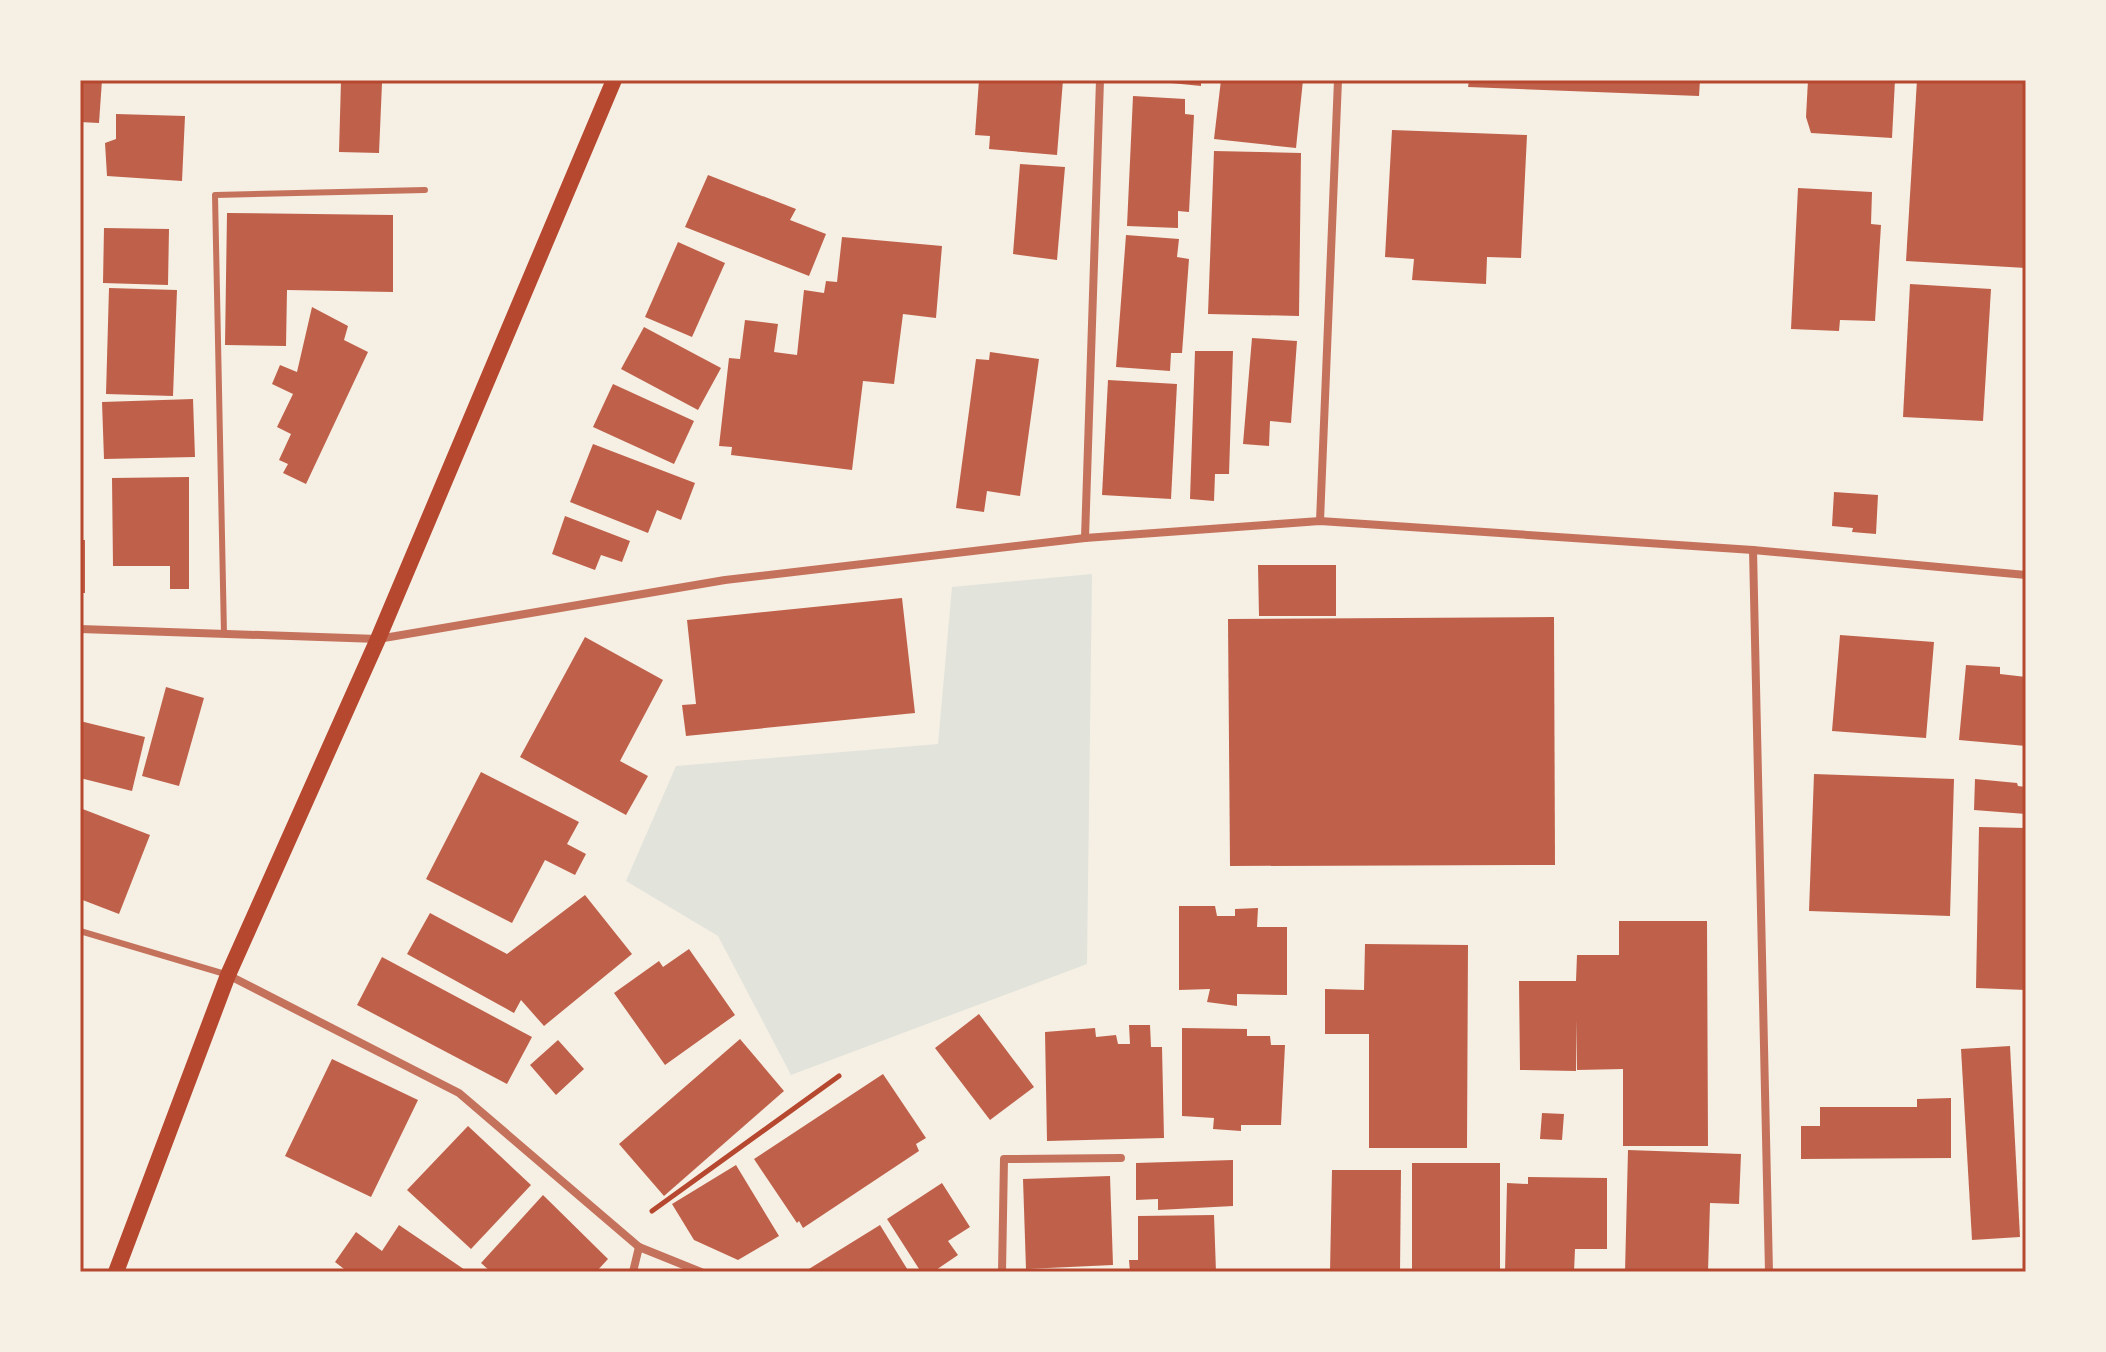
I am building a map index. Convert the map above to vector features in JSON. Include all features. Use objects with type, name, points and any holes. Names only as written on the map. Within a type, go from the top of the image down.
[{"type":"main road","points":[[116,1272],[228,975],[378,639],[614,80]]},
{"type":"street","points":[[1085,538],[1100,80]]},
{"type":"street","points":[[1320,521],[1338,80]]},
{"type":"street","points":[[80,629],[378,639],[725,580],[1085,538],[1320,521],[1753,550],[2026,575]]},
{"type":"street","points":[[1753,550],[1769,1272]]},
{"type":"street","points":[[228,975],[459,1093],[639,1247],[701,1272]]},
{"type":"street","points":[[1002,1272],[1004,1159],[1121,1158]]},
{"type":"street","points":[[633,1272],[639,1247]]},
{"type":"lane","points":[[224,634],[215,195],[425,190]]},
{"type":"lane","points":[[80,931],[228,975]]},
{"type":"path","points":[[639,1247],[652,1210],[839,1076]]},
{"type":"shaded area","points":[[1092,574],[1087,964],[791,1075],[718,936],[626,881],[676,766],[938,744],[952,587]]},
{"type":"building","points":[[80,80],[102,80],[99,123],[80,122]]},
{"type":"building","points":[[979,80],[1063,80],[1057,155],[989,149],[990,136],[975,135]]},
{"type":"building","points":[[1201,80],[1201,86],[1161,82]]},
{"type":"building","points":[[1221,80],[1303,80],[1296,148],[1214,139]]},
{"type":"building","points":[[1469,80],[1700,80],[1699,96],[1468,87]]},
{"type":"building","points":[[1808,80],[1895,80],[1892,138],[1811,133],[1806,117]]},
{"type":"building","points":[[1917,80],[2026,80],[2026,268],[1906,261]]},
{"type":"building","points":[[341,81],[382,83],[379,153],[339,152]]},
{"type":"building","points":[[1133,96],[1185,99],[1185,114],[1194,115],[1189,212],[1178,211],[1178,228],[1127,226]]},
{"type":"building","points":[[116,114],[185,116],[182,181],[107,176],[105,143],[116,139]]},
{"type":"building","points":[[1392,130],[1527,135],[1521,258],[1487,257],[1486,284],[1412,280],[1414,259],[1385,257]]},
{"type":"building","points":[[1214,151],[1301,153],[1299,316],[1208,314]]},
{"type":"building","points":[[1020,164],[1065,167],[1057,260],[1013,254]]},
{"type":"building","points":[[708,175],[796,209],[790,220],[826,234],[809,276],[685,227]]},
{"type":"building","points":[[1798,188],[1872,192],[1871,224],[1881,225],[1875,321],[1840,320],[1839,331],[1791,329]]},
{"type":"building","points":[[227,213],[393,215],[393,292],[287,290],[286,346],[225,345]]},
{"type":"building","points":[[104,228],[169,229],[168,285],[103,283]]},
{"type":"building","points":[[1126,235],[1179,239],[1177,257],[1189,259],[1182,353],[1171,353],[1170,371],[1116,367]]},
{"type":"building","points":[[842,237],[942,246],[936,318],[903,314],[894,384],[863,381],[852,470],[731,455],[732,447],[719,446],[729,358],[740,359],[745,320],[778,324],[774,352],[797,355],[804,290],[824,293],[826,281],[837,282]]},
{"type":"building","points":[[678,242],[725,263],[692,337],[645,317]]},
{"type":"building","points":[[1910,284],[1991,289],[1983,421],[1903,417]]},
{"type":"building","points":[[109,288],[177,290],[173,396],[106,394]]},
{"type":"building","points":[[312,307],[348,326],[344,340],[368,352],[306,484],[283,473],[288,464],[279,460],[291,434],[277,427],[293,394],[272,384],[280,365],[297,372]]},
{"type":"building","points":[[644,327],[721,368],[698,410],[621,369]]},
{"type":"building","points":[[1252,338],[1297,341],[1291,423],[1270,421],[1269,446],[1243,444]]},
{"type":"building","points":[[1195,351],[1233,351],[1229,474],[1215,474],[1214,501],[1190,499]]},
{"type":"building","points":[[990,352],[1039,359],[1020,496],[987,491],[984,512],[956,508],[976,359],[989,360]]},
{"type":"building","points":[[1108,380],[1177,384],[1171,499],[1102,495]]},
{"type":"building","points":[[613,384],[694,421],[674,464],[593,427]]},
{"type":"building","points":[[193,399],[195,457],[104,459],[102,402]]},
{"type":"building","points":[[593,444],[695,483],[681,520],[657,510],[648,533],[570,502]]},
{"type":"building","points":[[189,477],[189,589],[170,589],[170,566],[113,566],[112,478]]},
{"type":"building","points":[[1834,492],[1878,495],[1876,534],[1832,526]]},
{"type":"building","points":[[565,516],[630,541],[622,562],[601,555],[595,570],[552,554]]},
{"type":"building","points":[[80,540],[85,540],[85,593],[80,593]]},
{"type":"building","points":[[1258,565],[1336,565],[1336,616],[1259,616]]},
{"type":"building","points":[[902,598],[915,713],[686,736],[682,705],[696,704],[687,620]]},
{"type":"building","points":[[1554,617],[1555,865],[1230,866],[1228,619]]},
{"type":"building","points":[[1840,635],[1934,642],[1926,738],[1832,731]]},
{"type":"building","points":[[585,637],[663,680],[620,761],[648,776],[626,815],[520,757]]},
{"type":"building","points":[[1966,665],[2000,667],[2000,674],[2026,677],[2026,746],[1959,740]]},
{"type":"building","points":[[166,687],[204,698],[179,786],[142,776]]},
{"type":"building","points":[[80,721],[145,737],[132,791],[80,778]]},
{"type":"building","points":[[481,772],[579,822],[567,844],[586,854],[575,875],[545,860],[512,923],[426,879]]},
{"type":"building","points":[[1814,774],[1954,779],[1950,916],[1809,911]]},
{"type":"building","points":[[1975,779],[2017,783],[2026,787],[2026,814],[1974,810]]},
{"type":"building","points":[[80,808],[150,835],[119,914],[80,899]]},
{"type":"building","points":[[1979,827],[2026,828],[2026,990],[1976,988]]},
{"type":"building","points":[[585,895],[632,954],[544,1026],[521,1000],[514,1013],[407,954],[430,913],[507,954]]},
{"type":"building","points":[[1179,906],[1215,906],[1217,916],[1235,916],[1235,909],[1258,908],[1257,927],[1287,927],[1287,995],[1237,994],[1237,1006],[1207,1002],[1210,989],[1179,990]]},
{"type":"building","points":[[1619,921],[1707,921],[1708,1146],[1623,1146],[1623,1069],[1577,1070],[1577,1020],[1576,1071],[1520,1070],[1519,981],[1576,981],[1577,955],[1619,955]]},
{"type":"building","points":[[1365,944],[1468,945],[1467,1148],[1369,1148],[1369,1034],[1325,1034],[1325,989],[1364,990]]},
{"type":"building","points":[[689,949],[735,1015],[665,1065],[614,993],[659,961],[663,967]]},
{"type":"building","points":[[382,957],[532,1037],[507,1084],[357,1005]]},
{"type":"building","points":[[979,1014],[1034,1087],[990,1120],[935,1048]]},
{"type":"building","points":[[1129,1025],[1150,1025],[1151,1047],[1162,1047],[1164,1138],[1047,1141],[1045,1032],[1095,1028],[1096,1037],[1116,1035],[1118,1044],[1130,1044]]},
{"type":"building","points":[[1182,1028],[1247,1029],[1247,1036],[1270,1036],[1271,1045],[1285,1045],[1281,1125],[1241,1125],[1241,1131],[1213,1129],[1214,1118],[1182,1116]]},
{"type":"building","points":[[740,1039],[784,1091],[664,1196],[619,1144]]},
{"type":"building","points":[[558,1040],[584,1069],[556,1095],[530,1065]]},
{"type":"building","points":[[2010,1046],[2020,1237],[1972,1240],[1961,1049]]},
{"type":"building","points":[[332,1059],[418,1100],[371,1197],[285,1156]]},
{"type":"building","points":[[883,1074],[926,1138],[916,1144],[919,1151],[803,1228],[754,1159]]},
{"type":"building","points":[[1951,1098],[1951,1158],[1801,1159],[1801,1126],[1820,1126],[1820,1107],[1917,1107],[1917,1099]]},
{"type":"building","points":[[1542,1113],[1564,1114],[1562,1140],[1540,1139]]},
{"type":"building","points":[[468,1126],[531,1185],[471,1249],[407,1190]]},
{"type":"building","points":[[1628,1150],[1741,1154],[1739,1204],[1710,1203],[1708,1272],[1625,1272]]},
{"type":"building","points":[[1233,1160],[1233,1206],[1158,1210],[1158,1199],[1136,1200],[1136,1163]]},
{"type":"building","points":[[1412,1163],[1500,1163],[1500,1272],[1412,1272]]},
{"type":"building","points":[[736,1165],[779,1236],[738,1260],[694,1240],[672,1204]]},
{"type":"building","points":[[1332,1170],[1401,1170],[1400,1272],[1330,1272]]},
{"type":"building","points":[[1110,1176],[1113,1265],[1026,1269],[1023,1179]]},
{"type":"building","points":[[1528,1177],[1607,1178],[1607,1249],[1575,1249],[1574,1272],[1505,1272],[1507,1183],[1528,1184]]},
{"type":"building","points":[[942,1183],[970,1227],[948,1241],[958,1255],[933,1272],[921,1272],[887,1219]]},
{"type":"building","points":[[543,1195],[608,1259],[596,1272],[491,1272],[481,1263]]},
{"type":"building","points":[[1214,1215],[1216,1272],[1130,1272],[1129,1260],[1138,1260],[1138,1216]]},
{"type":"building","points":[[399,1225],[468,1272],[348,1272],[335,1262],[356,1232],[382,1251]]},
{"type":"building","points":[[880,1225],[909,1272],[804,1272]]}]
